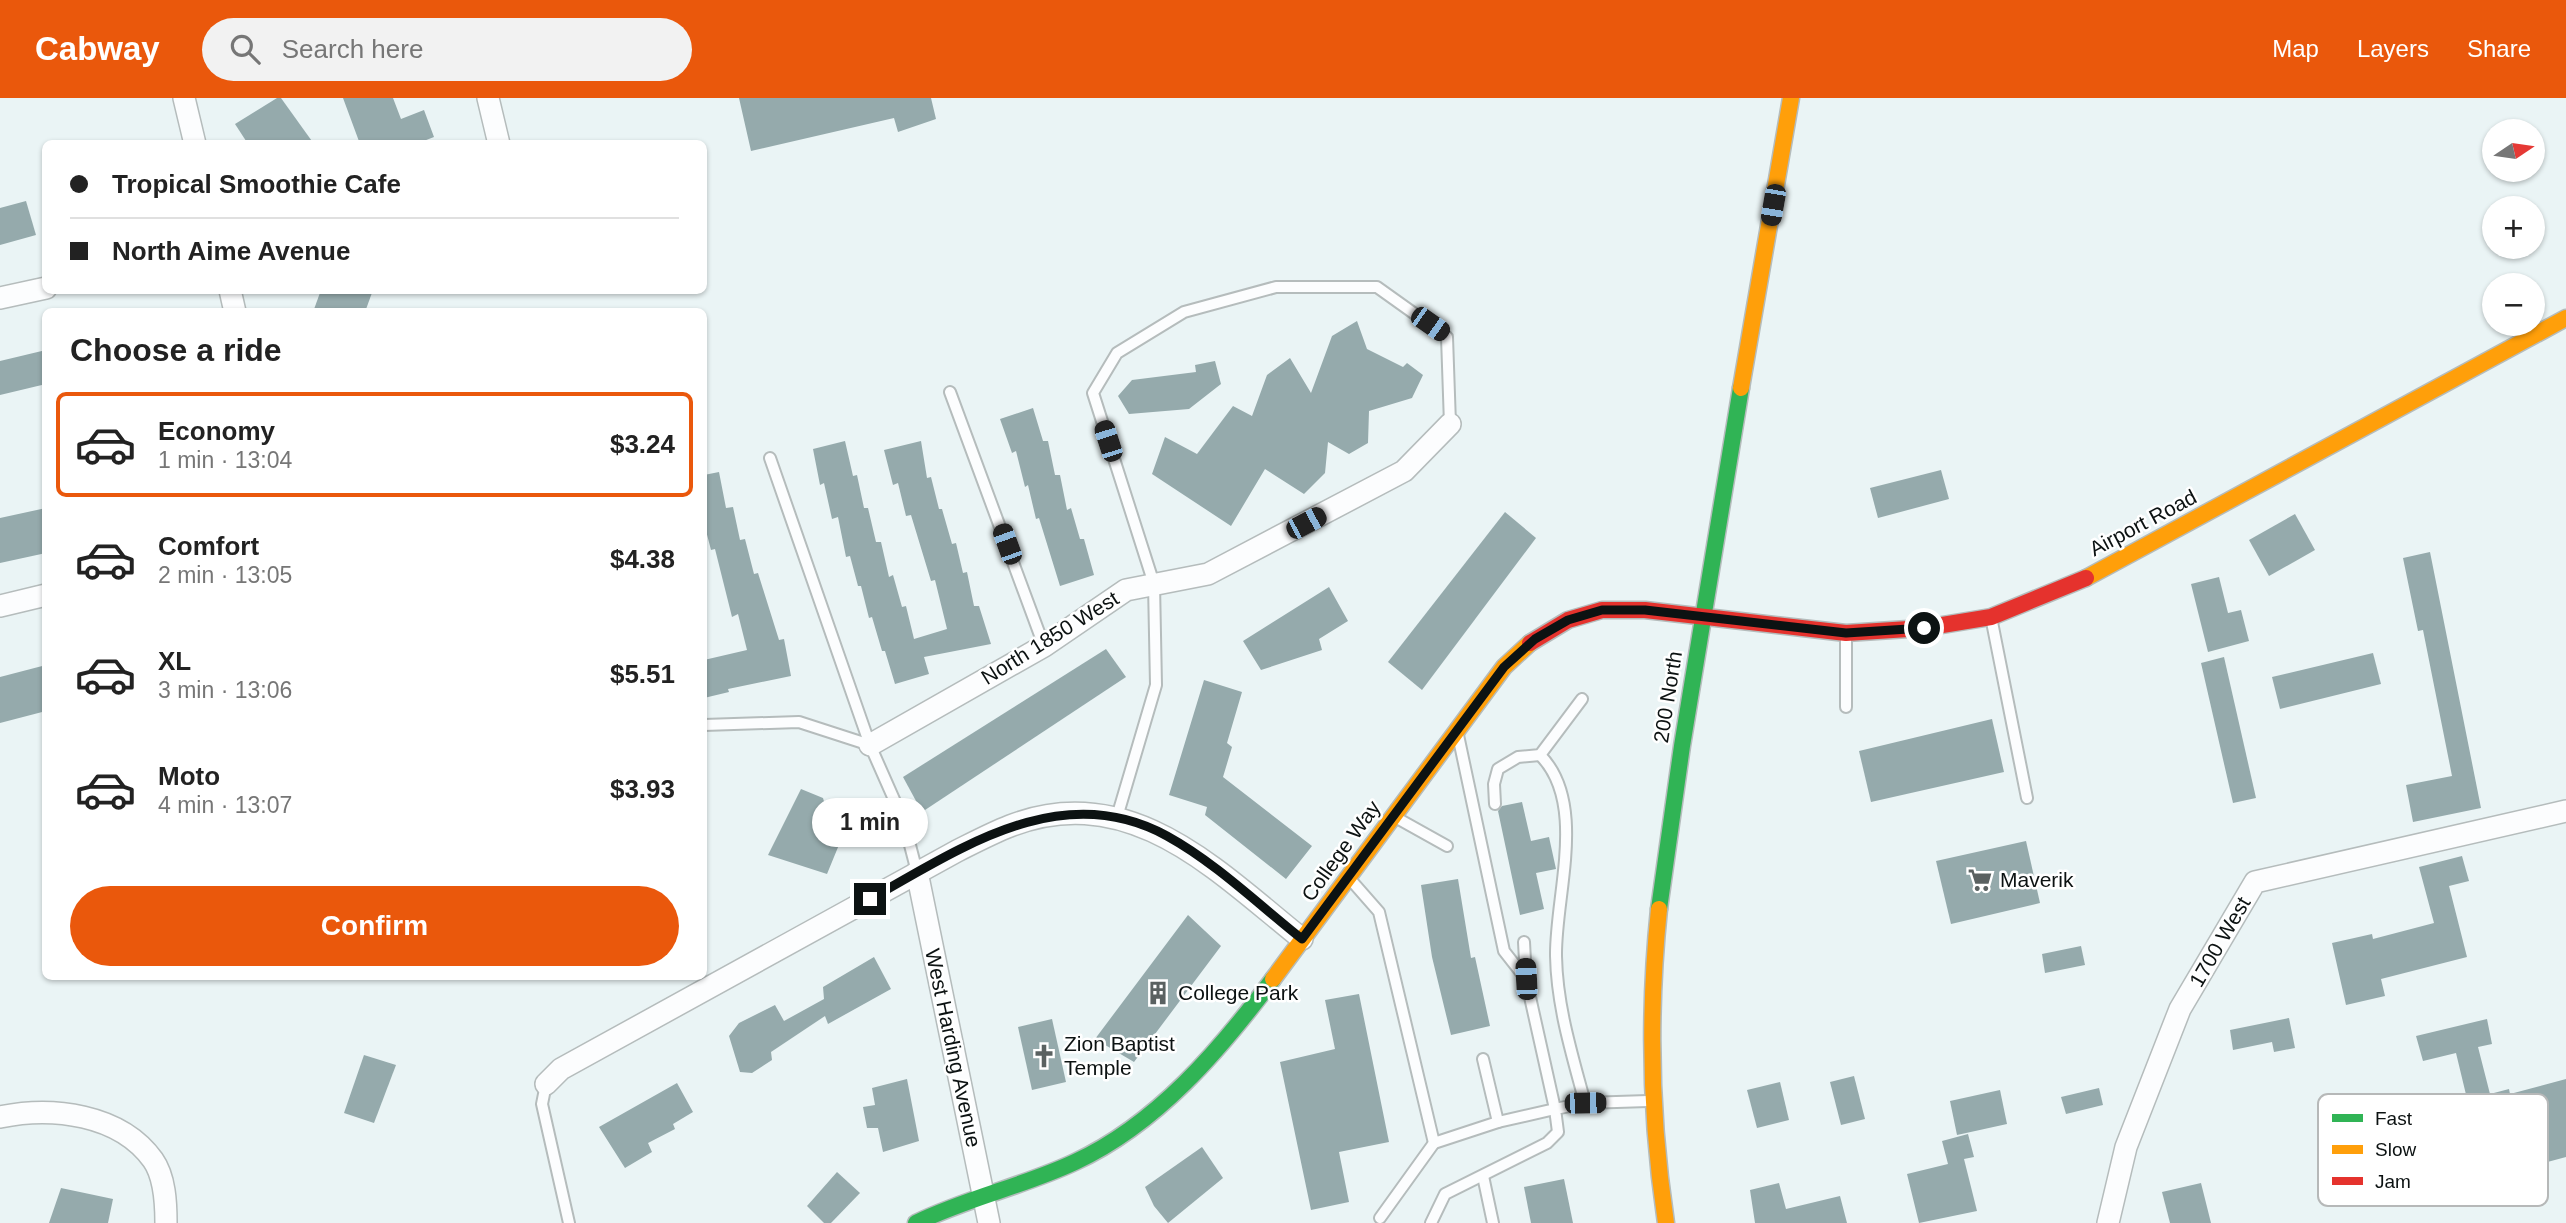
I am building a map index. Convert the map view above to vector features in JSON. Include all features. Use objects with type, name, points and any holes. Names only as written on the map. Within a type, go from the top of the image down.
[{"type":"main road","name":"200 North","points":[[1666,1223],[1659,1188],[1651,1101],[1649,1034],[1654,933],[1702,617],[1791,98]]},
{"type":"main road","name":"Airport Road","points":[[1702,617],[1846,633],[1924,628],[1991,617],[2077,583],[2566,318]]},
{"type":"main road","name":"College Way","points":[[916,1223],[983,1195],[1035,1179],[1095,1152],[1152,1113],[1205,1065],[1504,667],[1535,639],[1568,620],[1602,610],[1645,610],[1702,617]]},
{"type":"street","points":[[184,98],[194,140]]},
{"type":"street","points":[[488,98],[498,140]]},
{"type":"street","points":[[0,298],[42,289]]},
{"type":"street","name":"North 1850 West","points":[[870,745],[1044,646],[1126,590],[1208,574],[1404,471],[1451,424]]},
{"type":"street","points":[[0,606],[42,596]]},
{"type":"street","name":"1700 West","points":[[2108,1223],[2126,1147],[2180,1009],[2255,882],[2566,811]]},
{"type":"street","points":[[546,1084],[561,1069],[917,872],[1012,825],[1058,814],[1117,817],[1140,823],[1195,853],[1302,939]]},
{"type":"street","name":"West Harding Avenue","points":[[917,872],[989,1223]]},
{"type":"street","points":[[0,1117],[54,1113],[99,1120],[130,1135],[155,1162],[166,1198],[166,1223]]},
{"type":"lane","points":[[1117,817],[1156,685],[1154,584],[1093,393],[1117,353],[1184,312],[1276,287],[1377,287],[1447,337],[1451,424]]},
{"type":"lane","points":[[950,392],[1044,646]]},
{"type":"lane","points":[[770,458],[870,745],[904,821],[917,872]]},
{"type":"lane","points":[[1991,617],[2027,798]]},
{"type":"lane","points":[[1846,633],[1846,707]]},
{"type":"lane","points":[[1495,804],[1494,784],[1498,769],[1518,757],[1540,755],[1582,699]]},
{"type":"lane","points":[[707,725],[799,722],[870,745]]},
{"type":"lane","points":[[1457,730],[1504,951],[1526,979]]},
{"type":"lane","points":[[1540,755],[1553,768],[1563,803],[1567,842],[1556,956],[1560,1011],[1585,1103]]},
{"type":"lane","points":[[1393,816],[1447,846]]},
{"type":"lane","points":[[1348,877],[1379,912],[1434,1143]]},
{"type":"lane","points":[[1431,1223],[1445,1194],[1547,1143],[1558,1132],[1526,979],[1524,942]]},
{"type":"lane","points":[[1483,1059],[1498,1122]]},
{"type":"lane","points":[[546,1084],[542,1104],[569,1223]]},
{"type":"lane","points":[[1380,1218],[1434,1143],[1498,1122],[1585,1103],[1651,1101]]},
{"type":"lane","points":[[1483,1176],[1493,1223]]},
{"type":"building","points":[[281,98],[311,140],[245,140],[235,124]]},
{"type":"building","points":[[343,98],[393,98],[401,119],[424,110],[434,137],[426,140],[359,140]]},
{"type":"building","points":[[739,98],[931,98],[936,119],[898,132],[894,118],[751,151]]},
{"type":"building","points":[[26,201],[36,235],[0,245],[0,208]]},
{"type":"building","points":[[320,294],[372,294],[366,308],[314,308]]},
{"type":"building","points":[[1357,321],[1367,349],[1403,367],[1407,363],[1423,375],[1412,398],[1369,411],[1368,443],[1349,454],[1328,442],[1325,473],[1304,494],[1265,469],[1231,526],[1152,474],[1165,437],[1197,454],[1233,406],[1252,416],[1267,375],[1290,358],[1311,393],[1332,336]]},
{"type":"building","points":[[42,351],[42,385],[0,395],[0,361]]},
{"type":"building","points":[[1215,361],[1221,384],[1189,409],[1129,414],[1118,396],[1132,380],[1196,372],[1195,365]]},
{"type":"building","points":[[1033,408],[1043,441],[1048,441],[1055,475],[1060,475],[1067,510],[1071,508],[1080,539],[1084,539],[1094,575],[1060,586],[1039,518],[1036,519],[1028,485],[1025,487],[1016,451],[1012,453],[1000,419]]},
{"type":"building","points":[[845,441],[853,476],[857,475],[864,508],[868,508],[876,542],[881,542],[889,577],[893,575],[902,607],[906,606],[914,639],[947,629],[935,580],[931,581],[911,515],[906,516],[898,483],[893,485],[884,450],[921,441],[927,478],[931,477],[939,509],[942,509],[952,544],[956,543],[963,573],[967,572],[974,606],[979,606],[991,644],[924,657],[929,674],[895,684],[872,617],[869,618],[850,556],[846,557],[838,517],[832,519],[824,483],[820,485],[813,449]]},
{"type":"building","points":[[1941,470],[1949,499],[1878,518],[1870,488]]},
{"type":"building","points":[[719,472],[726,508],[733,507],[740,540],[745,539],[754,574],[758,573],[779,640],[784,639],[791,676],[728,689],[729,692],[707,697],[707,659],[747,650],[738,614],[732,617],[715,549],[711,550],[707,535],[707,474]]},
{"type":"building","points":[[42,509],[42,554],[0,563],[0,518]]},
{"type":"building","points":[[1505,512],[1536,538],[1422,690],[1388,662]]},
{"type":"building","points":[[2295,514],[2315,550],[2269,576],[2249,540]]},
{"type":"building","points":[[2430,552],[2481,808],[2413,822],[2406,785],[2452,776],[2423,630],[2418,631],[2403,558]]},
{"type":"building","points":[[2219,577],[2228,613],[2241,610],[2249,641],[2208,652],[2191,584]]},
{"type":"building","points":[[1329,587],[1348,621],[1319,639],[1322,650],[1261,670],[1243,641]]},
{"type":"building","points":[[1106,649],[1126,677],[922,812],[903,777]]},
{"type":"building","points":[[2373,653],[2381,684],[2280,709],[2272,677]]},
{"type":"building","points":[[2224,657],[2256,798],[2233,803],[2201,663]]},
{"type":"building","points":[[42,666],[42,712],[0,723],[0,677]]},
{"type":"building","points":[[1204,680],[1242,692],[1227,743],[1232,747],[1223,777],[1312,846],[1286,879],[1205,815],[1207,807],[1169,795]]},
{"type":"building","points":[[1992,719],[2004,772],[1871,802],[1859,751]]},
{"type":"building","points":[[801,789],[823,798],[827,812],[850,818],[827,874],[768,855]]},
{"type":"building","points":[[1522,802],[1531,841],[1549,837],[1556,869],[1536,873],[1544,909],[1520,915],[1498,811],[1502,806]]},
{"type":"building","points":[[2026,841],[2040,903],[1951,924],[1936,861]]},
{"type":"building","points":[[2462,856],[2469,881],[2449,886],[2467,957],[2381,979],[2385,996],[2346,1005],[2332,943],[2372,934],[2373,939],[2434,923],[2419,867]]},
{"type":"building","points":[[1458,879],[1471,958],[1475,957],[1490,1026],[1451,1035],[1432,957],[1421,885]]},
{"type":"building","name":"College Park","points":[[1188,915],[1221,946],[1134,1062],[1095,1039]]},
{"type":"building","points":[[2081,946],[2085,965],[2045,973],[2042,954]]},
{"type":"building","points":[[874,957],[891,989],[828,1024],[825,1016],[771,1052],[772,1060],[752,1073],[740,1072],[729,1036],[739,1023],[775,1005],[784,1021],[824,999],[823,987]]},
{"type":"building","points":[[1359,994],[1389,1142],[1339,1152],[1349,1202],[1311,1210],[1280,1062],[1335,1049],[1325,1000]]},
{"type":"building","points":[[2289,1018],[2295,1048],[2274,1052],[2272,1042],[2233,1050],[2230,1030]]},
{"type":"building","points":[[1052,1019],[1066,1082],[1032,1090],[1018,1027]]},
{"type":"building","points":[[2487,1019],[2492,1044],[2478,1047],[2490,1094],[2466,1094],[2456,1053],[2423,1061],[2416,1036]]},
{"type":"building","points":[[364,1055],[396,1065],[374,1123],[344,1113]]},
{"type":"building","points":[[1854,1076],[1865,1119],[1841,1125],[1830,1082]]},
{"type":"building","points":[[907,1079],[919,1141],[883,1152],[878,1128],[867,1128],[863,1107],[875,1105],[872,1088]]},
{"type":"building","points":[[2566,1079],[2566,1157],[2548,1162],[2548,1094],[2510,1094]]},
{"type":"building","points":[[1780,1082],[1789,1120],[1757,1128],[1747,1090]]},
{"type":"building","points":[[677,1083],[693,1112],[673,1124],[675,1129],[648,1143],[652,1152],[625,1168],[599,1127]]},
{"type":"building","points":[[2099,1088],[2103,1105],[2066,1114],[2061,1097]]},
{"type":"building","points":[[2509,1089],[2510,1094],[2490,1094]]},
{"type":"building","points":[[2000,1090],[2007,1124],[1957,1135],[1950,1101]]},
{"type":"building","points":[[1968,1134],[1974,1157],[1964,1159],[1977,1211],[1919,1223],[1907,1174],[1948,1164],[1942,1141]]},
{"type":"building","points":[[1202,1147],[1223,1178],[1168,1223],[1154,1206],[1145,1187]]},
{"type":"building","points":[[837,1172],[860,1193],[831,1223],[824,1223],[807,1206]]},
{"type":"building","points":[[1564,1179],[1573,1223],[1531,1223],[1524,1187]]},
{"type":"building","points":[[1779,1183],[1786,1209],[1840,1196],[1847,1223],[1755,1223],[1750,1190]]},
{"type":"building","points":[[2201,1183],[2211,1223],[2170,1223],[2162,1192]]},
{"type":"building","points":[[61,1188],[113,1199],[108,1223],[49,1223]]},
{"type":"traffic: fast","points":[[1659,909],[1682,746],[1741,388]]},
{"type":"traffic: fast","points":[[916,1223],[1075,1162],[1133,1127],[1160,1106],[1209,1058],[1273,979]]},
{"type":"traffic: slow","points":[[1741,388],[1791,98]]},
{"type":"traffic: slow","points":[[2086,578],[2566,318]]},
{"type":"traffic: slow","points":[[1273,979],[1504,667],[1530,643]]},
{"type":"traffic: slow","points":[[1659,909],[1653,988],[1652,1066],[1666,1223]]},
{"type":"traffic: jam","points":[[1530,643],[1568,620],[1602,610],[1645,610],[1846,633],[1924,628],[1991,617],[2086,578]]},
{"type":"place","name":"Maverik","points":[[1980,880]]},
{"type":"place","name":"College Park","points":[[1158,993]]},
{"type":"place","name":"Zion Baptist Temple","points":[[1044,1056]]},
{"type":"route","points":[[870,899],[957,851],[1012,825],[1058,814],[1117,817],[1140,823],[1195,853],[1302,939],[1504,667],[1535,639],[1568,620],[1602,610],[1645,610],[1846,633],[1924,628]]}]
